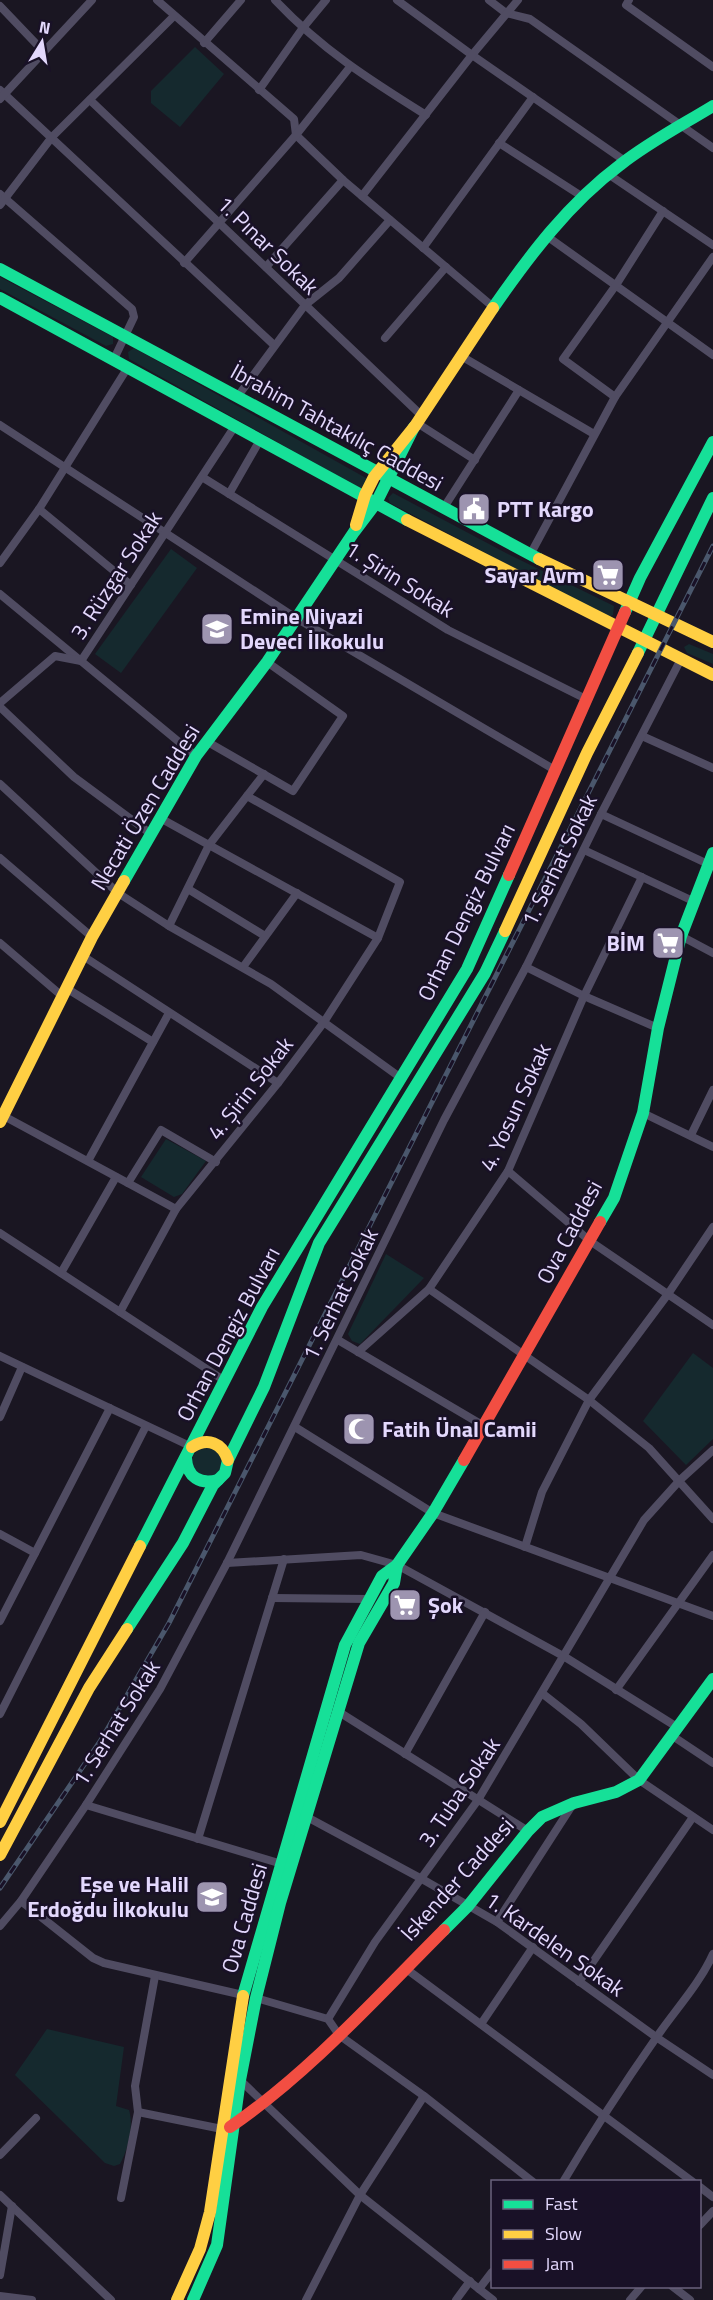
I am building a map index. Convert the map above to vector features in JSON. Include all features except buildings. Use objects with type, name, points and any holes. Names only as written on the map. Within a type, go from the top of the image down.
[{"type":"main road","name":"Necati Özen Caddesi","points":[[1,1117],[92,937],[196,756],[267,662],[376,503],[418,422],[492,306],[583,197],[608,174],[713,106]]},
{"type":"main road","name":"İbrahim Tahtakılıç Caddesi","points":[[0,269],[530,555],[713,642]]},
{"type":"main road","name":"İbrahim Tahtakılıç Caddesi","points":[[0,298],[364,498],[713,675]]},
{"type":"main road","name":"Necati Özen Caddesi","points":[[354,532],[364,498],[376,473],[418,422]]},
{"type":"main road","name":"Orhan Dengiz Bulvarı","points":[[0,1822],[262,1307],[467,969],[640,578],[713,442]]},
{"type":"main road","name":"Orhan Dengiz Bulvarı","points":[[0,1855],[89,1688],[183,1543],[218,1480],[225,1473],[228,1460],[264,1387],[319,1243],[485,973],[587,753],[657,616],[713,498]]},
{"type":"main road","name":"Ova Caddesi","points":[[197,2299],[217,2245],[235,2125],[250,1997],[280,1904],[345,1645],[382,1576],[397,1565],[433,1513],[614,1198],[643,1113],[658,1028],[681,936],[710,858]]},
{"type":"main road","name":"Orhan Dengiz Bulvarı","points":[[218,1480],[208,1483],[195,1479],[188,1472],[189,1453],[202,1441],[214,1442],[224,1449],[228,1460]]},
{"type":"main road","name":"Ova Caddesi","points":[[177,2300],[202,2240],[210,2212],[222,2129],[250,1997],[282,1864],[339,1712],[359,1643],[394,1583],[397,1565]]},
{"type":"main road","name":"İskender Caddesi","points":[[222,2129],[235,2125],[265,2103],[339,2035],[468,1906],[528,1831],[542,1817],[574,1803],[616,1792],[639,1780],[713,1680]]},
{"type":"street","points":[[5,0],[0,6],[44,52]]},
{"type":"street","points":[[92,0],[2,94],[52,137],[274,345]]},
{"type":"street","points":[[157,0],[294,119],[296,135],[343,180],[492,306]]},
{"type":"street","points":[[204,43],[241,0]]},
{"type":"street","points":[[275,0],[302,29],[350,67],[426,115]]},
{"type":"street","points":[[259,90],[302,29],[326,0]]},
{"type":"street","points":[[397,0],[625,161]]},
{"type":"street","points":[[489,0],[506,13],[530,20],[713,148]]},
{"type":"street","points":[[362,196],[518,0]]},
{"type":"street","points":[[629,0],[626,5],[713,67]]},
{"type":"street","points":[[114,359],[134,317],[132,309],[2,199],[52,137],[174,16]]},
{"type":"street","points":[[184,263],[296,135],[350,67]]},
{"type":"street","points":[[423,248],[533,97]]},
{"type":"street","name":"1. Pınar Sokak","points":[[90,100],[305,305],[418,422],[475,460]]},
{"type":"street","points":[[499,143],[583,197]]},
{"type":"street","points":[[608,174],[713,245]]},
{"type":"street","points":[[266,267],[343,180]]},
{"type":"street","points":[[615,397],[563,359],[616,285],[663,211]]},
{"type":"street","points":[[238,396],[305,305],[339,278],[390,220]]},
{"type":"street","points":[[548,237],[713,355]]},
{"type":"street","points":[[530,555],[615,397],[713,257]]},
{"type":"street","points":[[385,338],[446,267]]},
{"type":"street","points":[[461,356],[594,434]]},
{"type":"street","points":[[0,562],[66,468],[128,367]]},
{"type":"street","points":[[443,509],[519,390]]},
{"type":"street","points":[[0,425],[296,618],[555,770]]},
{"type":"street","name":"3. Rüzgar Sokak","points":[[0,705],[55,656],[81,661],[235,426]]},
{"type":"street","points":[[229,494],[260,440]]},
{"type":"street","name":"1. Şirin Sokak","points":[[202,477],[448,630],[586,699]]},
{"type":"street","points":[[39,509],[131,585]]},
{"type":"street","points":[[0,594],[196,756]]},
{"type":"street","name":"1. Serhat Sokak","points":[[0,1926],[21,1901],[86,1805],[160,1689],[227,1563],[295,1427],[444,1120],[526,967],[681,659]]},
{"type":"street","points":[[206,741],[292,791],[343,716],[267,662]]},
{"type":"street","points":[[0,705],[74,777],[151,834]]},
{"type":"street","points":[[642,736],[713,768]]},
{"type":"street","points":[[169,926],[209,845],[264,774]]},
{"type":"street","points":[[0,784],[118,893],[169,926],[271,984],[400,1078]]},
{"type":"street","name":"4. Şirin Sokak","points":[[120,1312],[176,1209],[216,1162],[324,1022],[378,938],[400,882],[247,796]]},
{"type":"street","points":[[601,814],[710,858]]},
{"type":"street","points":[[160,818],[378,938]]},
{"type":"street","points":[[584,850],[693,901]]},
{"type":"street","points":[[0,858],[92,937]]},
{"type":"street","name":"4. Yosun Sokak","points":[[358,1352],[429,1289],[508,1171],[584,996],[642,877]]},
{"type":"street","points":[[188,889],[265,936]]},
{"type":"street","points":[[243,967],[297,893]]},
{"type":"street","points":[[681,936],[713,953]]},
{"type":"street","points":[[0,944],[64,992],[153,1042]]},
{"type":"street","points":[[82,956],[278,1083]]},
{"type":"street","points":[[526,967],[584,996],[658,1028]]},
{"type":"street","points":[[88,1161],[169,1013]]},
{"type":"street","points":[[691,1135],[713,1090]]},
{"type":"street","points":[[643,1113],[713,1147]]},
{"type":"street","points":[[1,1117],[176,1209]]},
{"type":"street","points":[[128,1183],[161,1130],[216,1162]]},
{"type":"street","points":[[508,1171],[590,1241],[713,1325]]},
{"type":"street","points":[[61,1273],[116,1177]]},
{"type":"street","points":[[525,1547],[542,1492],[589,1400],[668,1293],[713,1227]]},
{"type":"street","points":[[0,1233],[225,1381]]},
{"type":"street","points":[[429,1289],[589,1400],[649,1448],[713,1519]]},
{"type":"street","points":[[338,1340],[484,1426]]},
{"type":"street","points":[[0,1356],[147,1426],[189,1453]]},
{"type":"street","points":[[0,1417],[22,1366]]},
{"type":"street","points":[[1,1617],[110,1408]]},
{"type":"street","points":[[0,1714],[147,1426]]},
{"type":"street","points":[[295,1427],[433,1513],[713,1616]]},
{"type":"street","name":"3. Tuba Sokak","points":[[328,2019],[375,1942],[478,1800],[565,1657],[644,1520],[680,1480],[713,1450]]},
{"type":"street","points":[[0,1534],[35,1553]]},
{"type":"street","points":[[227,1563],[361,1555],[397,1565],[565,1657],[674,1731],[713,1763]]},
{"type":"street","points":[[616,1690],[713,1555]]},
{"type":"street","points":[[198,1839],[284,1559]]},
{"type":"street","points":[[272,1598],[370,1599]]},
{"type":"street","points":[[405,1754],[485,1612]]},
{"type":"street","points":[[543,1694],[581,1724],[639,1780],[713,1830]]},
{"type":"street","points":[[339,1712],[528,1831]]},
{"type":"street","points":[[496,1922],[574,1803]]},
{"type":"street","points":[[86,1805],[282,1864]]},
{"type":"street","name":"1. Kardelen Sokak","points":[[302,1815],[422,1879],[496,1922],[713,2075]]},
{"type":"street","points":[[579,1982],[693,1817]]},
{"type":"street","points":[[21,1901],[93,1958],[123,1970],[250,1997],[328,2019],[339,2035],[424,2096],[533,2180]]},
{"type":"street","points":[[481,2024],[533,1947]]},
{"type":"street","points":[[563,2180],[656,2037],[709,1971],[713,1954]]},
{"type":"street","points":[[405,1968],[692,2180]]},
{"type":"street","points":[[121,2198],[138,2112],[135,2085],[156,1976]]},
{"type":"street","points":[[240,2080],[360,2195],[493,2300]]},
{"type":"street","points":[[306,2300],[360,2195],[424,2096]]},
{"type":"street","points":[[138,2112],[222,2129]]},
{"type":"street","points":[[0,2155],[36,2118]]},
{"type":"street","points":[[0,2195],[111,2300]]},
{"type":"street","points":[[0,2275],[12,2206]]},
{"type":"street","points":[[701,2223],[713,2211]]},
{"type":"street","points":[[479,2289],[491,2273]]},
{"type":"street","points":[[456,2300],[470,2282]]},
{"type":"street","points":[[630,2300],[640,2288]]},
{"type":"street","points":[[675,2288],[690,2300]]},
{"type":"street","points":[[0,2296],[32,2300]]},
{"type":"green space","points":[[195,47],[224,74],[180,127],[151,103],[151,91]]},
{"type":"green space","points":[[0,277],[113,337],[113,344],[106,346],[0,289]]},
{"type":"green space","points":[[134,348],[366,478],[367,482],[359,488],[129,359],[128,352]]},
{"type":"green space","points":[[393,493],[506,553],[614,606],[613,615],[608,617],[390,503],[388,498]]},
{"type":"green space","points":[[171,549],[197,568],[121,673],[95,654]]},
{"type":"green space","points":[[689,644],[713,654],[713,664],[687,653],[684,647]]},
{"type":"green space","points":[[166,1139],[206,1161],[182,1194],[174,1197],[141,1177]]},
{"type":"green space","points":[[386,1254],[424,1278],[360,1344],[352,1341],[348,1334]]},
{"type":"green space","points":[[693,1353],[713,1368],[713,1439],[686,1465],[643,1421]]},
{"type":"green space","points":[[207,1447],[213,1448],[221,1456],[221,1468],[213,1476],[207,1477],[201,1476],[193,1468],[192,1462],[193,1456],[201,1448]]},
{"type":"green space","points":[[47,2029],[124,2047],[116,2106],[129,2110],[131,2123],[128,2145],[120,2164],[114,2166],[105,2163],[15,2075]]},
{"type":"railway","points":[[0,1888],[101,1740],[169,1623],[713,546]]},
{"type":"traffic: fast","points":[[493,308],[551,231],[601,180],[654,141],[713,106]]},
{"type":"traffic: fast","points":[[0,269],[539,559]]},
{"type":"traffic: fast","points":[[0,298],[407,520]]},
{"type":"traffic: fast","points":[[124,881],[196,756],[267,662],[376,503],[414,427]]},
{"type":"traffic: fast","points":[[625,612],[640,578],[713,442]]},
{"type":"traffic: fast","points":[[638,653],[713,498]]},
{"type":"traffic: fast","points":[[600,1222],[614,1198],[643,1113],[658,1028],[681,936],[713,853]]},
{"type":"traffic: fast","points":[[140,1546],[262,1307],[467,969],[509,875]]},
{"type":"traffic: fast","points":[[127,1629],[183,1543],[213,1485],[225,1473],[228,1460],[264,1387],[319,1243],[485,973],[505,931]]},
{"type":"traffic: fast","points":[[186,1458],[189,1470],[196,1478],[206,1481],[218,1480]]},
{"type":"traffic: fast","points":[[243,1996],[345,1645],[382,1576],[397,1565],[433,1513],[464,1460]]},
{"type":"traffic: fast","points":[[193,2300],[217,2245],[240,2080],[256,1998],[280,1903],[359,1643],[394,1583],[397,1565]]},
{"type":"traffic: fast","points":[[444,1930],[468,1906],[528,1831],[542,1817],[574,1803],[616,1792],[639,1780],[713,1679]]},
{"type":"traffic: slow","points":[[356,525],[365,495],[374,477],[415,426],[493,308]]},
{"type":"traffic: slow","points":[[407,520],[713,675]]},
{"type":"traffic: slow","points":[[539,559],[713,642]]},
{"type":"traffic: slow","points":[[505,931],[587,753],[638,653]]},
{"type":"traffic: slow","points":[[0,1122],[92,937],[124,881]]},
{"type":"traffic: slow","points":[[192,1447],[204,1442],[214,1443],[222,1449],[228,1460]]},
{"type":"traffic: slow","points":[[0,1822],[140,1546]]},
{"type":"traffic: slow","points":[[0,1855],[89,1688],[127,1629]]},
{"type":"traffic: slow","points":[[177,2300],[200,2249],[210,2212],[243,1996]]},
{"type":"traffic: jam","points":[[509,875],[625,612]]},
{"type":"traffic: jam","points":[[464,1460],[600,1222]]},
{"type":"traffic: jam","points":[[230,2127],[259,2106],[314,2059],[444,1930]]},
{"type":"place","name":"PTT Kargo","points":[[474,509]]},
{"type":"place","name":"Sayar Avm","points":[[608,575]]},
{"type":"place","name":"Emine Niyazi Deveci İlkokulu","points":[[217,629]]},
{"type":"place","name":"BİM","points":[[668,943]]},
{"type":"place","name":"Fatih Ünal Camii","points":[[359,1429]]},
{"type":"place","name":"Şok","points":[[405,1605]]},
{"type":"place","name":"Eşe ve Halil Erdoğdu İlkokulu","points":[[212,1897]]}]
